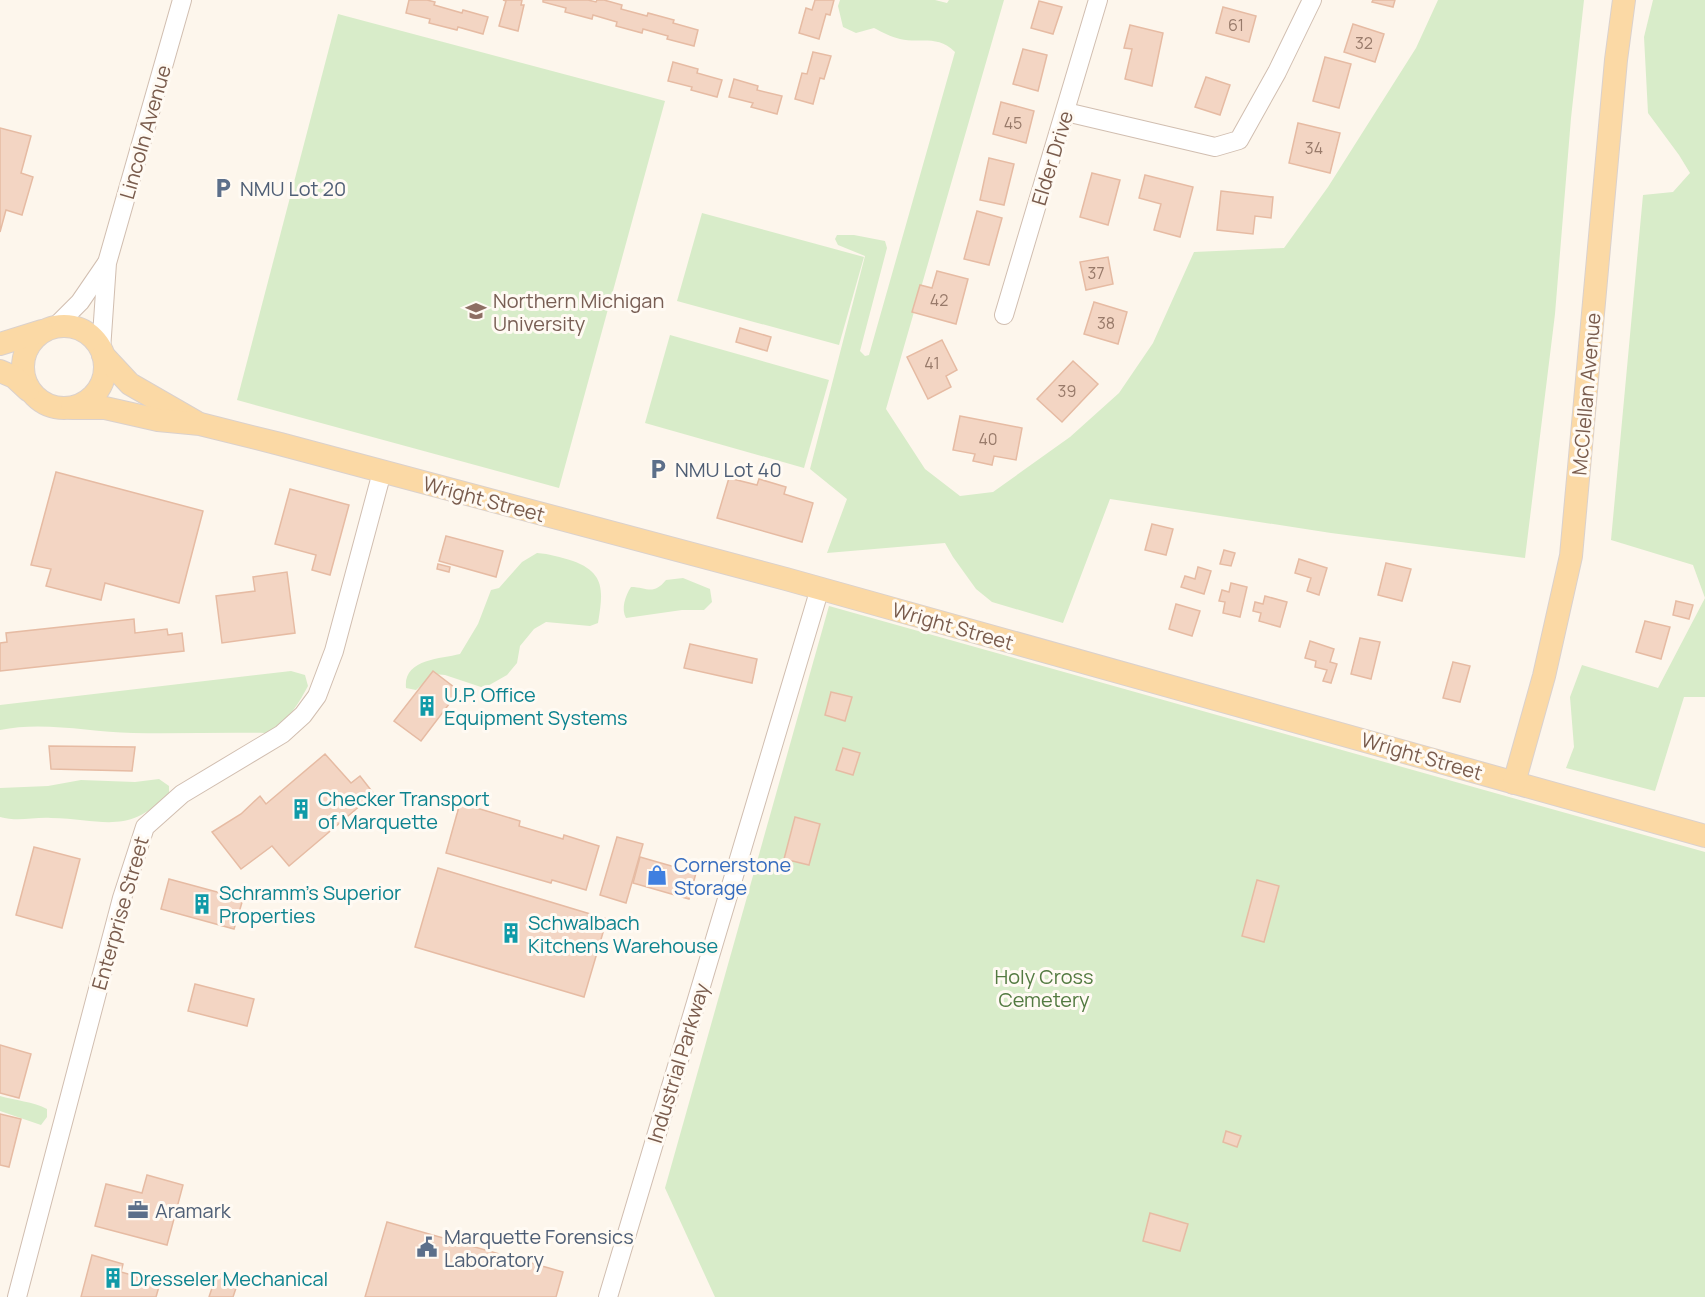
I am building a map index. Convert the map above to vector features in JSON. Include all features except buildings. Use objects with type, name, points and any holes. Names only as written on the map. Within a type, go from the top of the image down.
[{"type":"main road","name":"McClellan Avenue","points":[[1514,783],[1544,676],[1571,556],[1616,60],[1624,0]]},
{"type":"main road","points":[[0,344],[50,328],[74,327],[95,339],[102,352],[105,374],[101,386],[84,404],[60,409],[47,406],[14,377],[0,371]]},
{"type":"main road","points":[[28,390],[23,378],[24,353],[30,343],[50,328]]},
{"type":"main road","name":"Wright Street","points":[[102,352],[130,384],[200,424]]},
{"type":"main road","name":"Wright Street","points":[[72,408],[105,408],[158,420],[200,424],[820,588],[1705,836]]},
{"type":"street","name":"Lincoln Avenue","points":[[102,352],[107,263],[182,0]]},
{"type":"street","name":"Elder Drive","points":[[1004,315],[1098,0]]},
{"type":"street","points":[[1066,112],[1215,147],[1239,140],[1277,72],[1312,0]]},
{"type":"street","name":"Lincoln Avenue","points":[[50,328],[81,302],[107,263]]},
{"type":"street","name":"Enterprise Street","points":[[17,1297],[122,898],[145,827],[182,794],[282,734],[303,715],[317,696],[334,651],[382,472]]},
{"type":"street","name":"Industrial Parkway","points":[[608,1297],[820,588]]},
{"type":"green space","points":[[840,0],[935,0],[947,3],[949,0],[1004,0],[886,409],[925,469],[960,496],[993,492],[1070,437],[1119,393],[1153,343],[1194,252],[1284,248],[1328,187],[1416,48],[1438,0],[1584,0],[1571,118],[1555,314],[1525,558],[1331,533],[1110,499],[1063,623],[992,602],[976,589],[945,543],[827,553],[847,499],[810,469],[865,256],[838,245],[835,239],[837,235],[854,235],[885,241],[887,248],[860,351],[865,356],[869,355],[955,52],[948,46],[935,41],[900,39],[874,28],[856,33],[843,27],[838,6]]},
{"type":"green space","points":[[1653,0],[1705,0],[1705,598],[1693,565],[1611,540],[1643,195],[1673,192],[1690,173],[1648,113],[1644,37]]},
{"type":"green space","points":[[338,14],[665,101],[559,488],[237,400]]},
{"type":"green space","points":[[702,213],[864,257],[839,345],[677,301]]},
{"type":"green space","points":[[670,335],[829,380],[804,468],[645,423]]},
{"type":"green space","points":[[537,553],[573,561],[592,571],[600,585],[601,593],[598,623],[590,626],[546,622],[534,629],[520,646],[517,663],[507,675],[484,688],[445,675],[434,674],[416,690],[406,688],[410,671],[416,666],[433,659],[460,654],[478,624],[491,590],[499,588],[522,562]]},
{"type":"green space","points":[[683,578],[710,589],[712,602],[704,610],[682,610],[626,618],[624,602],[631,587],[653,589],[666,580]]},
{"type":"green space","points":[[1705,598],[1705,697],[1684,697],[1655,791],[1566,768],[1574,747],[1570,697],[1582,665],[1658,688]]},
{"type":"green space","name":"Holy Cross Cemetery","points":[[829,606],[1705,852],[1705,1297],[715,1297],[665,1188]]},
{"type":"green space","points":[[291,671],[305,675],[308,686],[291,713],[266,733],[133,733],[33,727],[0,730],[0,705]]},
{"type":"green space","points":[[159,779],[169,786],[169,793],[141,815],[127,820],[100,822],[0,817],[0,788],[48,786],[81,780],[135,782]]},
{"type":"green space","points":[[0,1096],[47,1109],[47,1117],[41,1125],[0,1111]]},
{"type":"place","name":"NMU Lot 20","points":[[223,188]]},
{"type":"place","name":"Northern Michigan University","points":[[476,311]]},
{"type":"place","name":"NMU Lot 40","points":[[658,469]]},
{"type":"place","name":"U.P. Office Equipment Systems","points":[[427,706]]},
{"type":"place","name":"Checker Transport of Marquette","points":[[301,809]]},
{"type":"place","name":"Cornerstone Storage","points":[[657,875]]},
{"type":"place","name":"Schramm's Superior Properties","points":[[202,904]]},
{"type":"place","name":"Schwalbach Kitchens Warehouse","points":[[511,933]]},
{"type":"place","name":"Aramark","points":[[138,1210]]},
{"type":"place","name":"Marquette Forensics Laboratory","points":[[427,1247]]},
{"type":"place","name":"Dresseler Mechanical","points":[[113,1278]]}]
